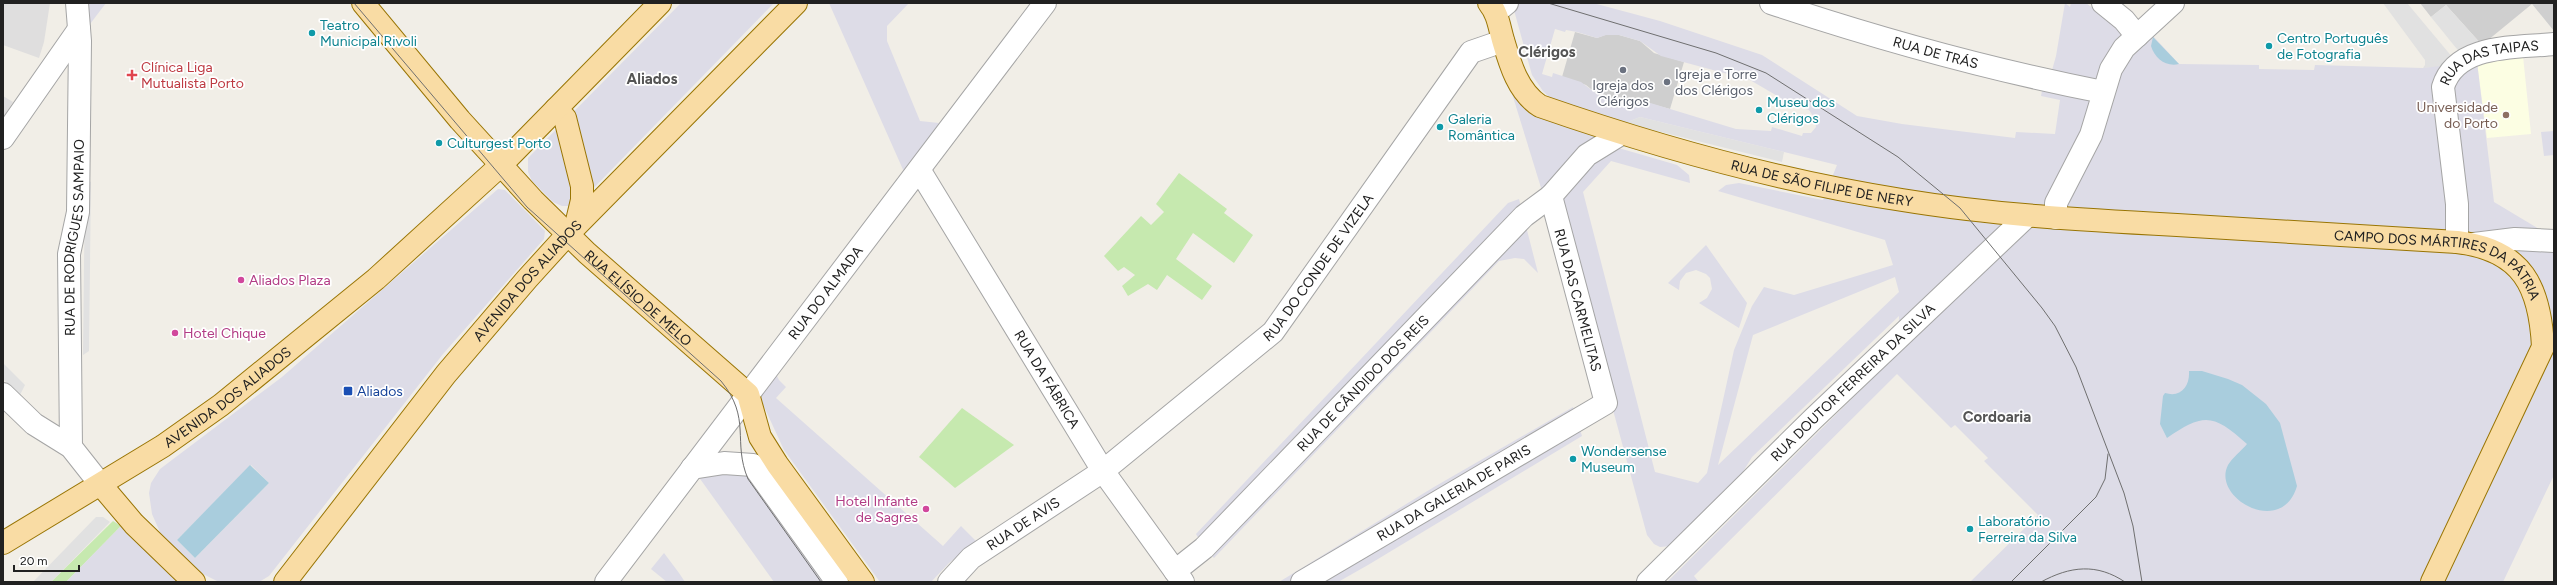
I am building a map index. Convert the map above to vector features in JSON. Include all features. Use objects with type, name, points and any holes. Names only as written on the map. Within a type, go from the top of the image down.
[{"type":"main road","name":"RUA ELÍSIO DE MELO","points":[[363,3],[500,166],[572,230],[748,394]]},
{"type":"main road","name":"AVENIDA DOS ALIADOS","points":[[3,543],[101,485],[163,446],[214,410],[281,358],[376,279],[500,166],[660,3]]},
{"type":"main road","name":"AVENIDA DOS ALIADOS","points":[[285,582],[446,374],[572,230],[790,6]]},
{"type":"main road","name":"RUA DE SÃO FILIPE DE NERY","points":[[1498,6],[1503,41],[1520,86],[1530,99],[1540,106],[1621,134],[1712,161],[1790,179],[1901,200],[2026,217]]},
{"type":"main road","points":[[556,108],[565,118],[582,186],[582,200],[572,230]]},
{"type":"main road","name":"CAMPO DOS MÁRTIRES DA PÁTRIA","points":[[2026,217],[2465,243],[2490,250],[2515,265],[2532,285],[2548,342],[2432,582]]},
{"type":"main road","points":[[748,394],[760,437],[777,464],[863,582]]},
{"type":"main road","points":[[101,485],[134,524],[194,582]]},
{"type":"street","name":"RUA DE RODRIGUES SAMPAIO","points":[[71,447],[69,254],[78,212],[79,29],[77,3]]},
{"type":"street","name":"RUA DO ALMADA","points":[[606,582],[920,170],[1045,3]]},
{"type":"street","name":"RUA DE TRÁS","points":[[1771,3],[1841,26],[2060,83],[2103,92]]},
{"type":"street","points":[[2103,3],[2124,20],[2137,36]]},
{"type":"street","points":[[2056,218],[2056,203],[2091,135],[2103,92],[2112,69],[2124,48],[2173,3]]},
{"type":"street","points":[[3,138],[79,29]]},
{"type":"street","name":"RUA DO CONDE DE VIZELA","points":[[1103,471],[1273,332],[1471,52],[1503,41]]},
{"type":"street","name":"RUA DAS TAIPAS","points":[[2465,243],[2457,204],[2443,88],[2446,75],[2461,61],[2474,54],[2554,44]]},
{"type":"street","points":[[1551,196],[1587,155],[1621,134]]},
{"type":"street","name":"RUA DA FÁBRICA","points":[[920,170],[1103,471],[1179,576]]},
{"type":"street","name":"RUA DAS CARMELITAS","points":[[1551,196],[1606,403]]},
{"type":"street","name":"RUA DE CÂNDIDO DOS REIS","points":[[1179,576],[1204,548],[1524,216],[1551,196]]},
{"type":"street","name":"RUA DOUTOR FERREIRA DA SILVA","points":[[1648,582],[1682,550],[1801,430],[2026,217]]},
{"type":"street","points":[[2465,243],[2515,239],[2554,241]]},
{"type":"street","points":[[3,394],[34,424],[71,447],[101,485]]},
{"type":"street","name":"RUA DA GALERIA DE PARIS","points":[[1302,582],[1606,403]]},
{"type":"street","points":[[760,437],[753,465],[837,582]]},
{"type":"street","points":[[692,468],[724,463],[753,465]]},
{"type":"street","name":"RUA DE AVIS","points":[[948,582],[971,558],[1103,471]]},
{"type":"shaded area","points":[[3,3],[50,3],[44,42],[39,58],[3,45]]},
{"type":"shaded area","points":[[83,3],[106,3],[84,32]]},
{"type":"shaded area","points":[[681,3],[774,3],[580,202],[571,206],[562,206],[553,202],[532,181],[528,172],[528,158]]},
{"type":"shaded area","points":[[829,3],[909,3],[887,26],[887,41],[920,121],[939,123],[905,174]]},
{"type":"shaded area","points":[[1512,3],[1593,3],[1660,21],[1762,55],[1857,116],[1902,124],[2015,138],[2016,132],[2055,134],[2060,100],[2041,96],[2043,85],[2051,74],[2056,56],[2065,3],[2070,7],[2071,3],[2086,3],[2120,30],[2153,36],[2179,64],[2259,65],[2259,69],[2314,70],[2315,65],[2423,68],[2477,62],[2494,202],[2554,238],[2554,475],[2503,582],[1970,582],[2038,515],[1984,461],[1988,458],[1955,425],[1951,428],[1897,374],[1694,576],[1699,582],[1667,582],[1898,353],[1899,316],[1752,457],[1738,480],[1671,546],[1660,547],[1654,544],[1647,535],[1563,226],[1561,200],[1569,184],[1610,149],[1622,149],[1677,165],[1689,175],[1690,183],[1611,161],[1583,192],[1655,472],[1698,483],[1707,473],[1734,350],[1752,306],[1764,287],[1794,295],[1893,265],[1885,240],[1718,191],[1726,185],[1739,183],[1823,200],[1837,165],[1640,117],[1625,123],[1551,99],[1543,91],[1532,75]],"holes":[[[1555,29],[1565,32],[1566,30],[1577,32],[1597,38],[1606,35],[1619,35],[1640,41],[1661,56],[1750,80],[1781,98],[1780,101],[1809,110],[1815,119],[1816,127],[1811,133],[1803,133],[1802,136],[1772,127],[1771,131],[1736,129],[1647,102],[1622,104],[1601,97],[1581,82],[1553,73],[1552,77],[1542,74]],[[1895,277],[1899,292],[1718,465],[1753,335]]]},
{"type":"shaded area","points":[[2383,3],[2407,3],[2453,58],[2446,67],[2423,68],[2425,65],[2425,60]]},
{"type":"shaded area","points":[[2420,3],[2554,3],[2554,31],[2532,4],[2482,45],[2446,5],[2431,17]]},
{"type":"shaded area","points":[[2446,5],[2482,45],[2461,54],[2431,17]]},
{"type":"shaded area","name":"Igreja dos Clérigos","points":[[1575,32],[1597,38],[1605,35],[1619,35],[1640,41],[1654,53],[1684,62],[1670,109],[1641,101],[1622,104],[1601,97],[1586,85],[1562,77]]},
{"type":"shaded area","name":"Universidade do Porto","points":[[2523,56],[2531,134],[2487,138],[2477,62]]},
{"type":"shaded area","points":[[1510,87],[1607,136],[1542,191]]},
{"type":"shaded area","points":[[3,96],[13,102],[3,118]]},
{"type":"shaded area","points":[[1640,117],[1784,152],[1782,162],[1625,123]]},
{"type":"shaded area","points":[[2554,131],[2554,155],[2544,156],[2541,132]]},
{"type":"shaded area","points":[[85,179],[91,182],[89,351],[83,355]]},
{"type":"shaded area","points":[[498,189],[505,190],[545,231],[544,239],[443,354],[269,576],[259,582],[219,582],[197,571],[163,539],[152,514],[149,493],[151,483],[160,469],[282,377]],"holes":[[[251,465],[269,483],[195,558],[177,540]]]},
{"type":"shaded area","points":[[1519,199],[1538,273],[1524,259],[1515,258],[1499,261],[1214,558],[1204,548],[1196,534],[1508,203]]},
{"type":"shaded area","points":[[1706,245],[1747,303],[1739,328],[1699,303],[1707,298],[1712,289],[1710,278],[1706,274],[1696,270],[1686,273],[1680,281],[1679,290],[1668,283]]},
{"type":"shaded area","points":[[3,363],[25,385],[20,395],[3,379]]},
{"type":"shaded area","points":[[775,372],[779,380],[786,387],[776,398],[943,546],[961,526],[976,541],[949,563],[931,582],[880,582],[784,450],[760,398],[759,391]]},
{"type":"shaded area","points":[[1573,407],[1582,436],[1368,565],[1338,582],[1279,582],[1434,487]]},
{"type":"shaded area","points":[[712,471],[742,473],[752,481],[823,582],[774,582],[698,476]]},
{"type":"shaded area","points":[[96,517],[103,517],[110,522],[51,582],[33,582]]},
{"type":"shaded area","points":[[121,526],[178,582],[66,582]]},
{"type":"shaded area","points":[[664,553],[685,582],[667,582],[651,569]]},
{"type":"green space","points":[[1179,173],[1227,209],[1224,213],[1253,235],[1234,263],[1193,233],[1176,259],[1212,286],[1202,300],[1167,275],[1157,290],[1148,284],[1128,296],[1122,286],[1135,275],[1124,267],[1118,271],[1104,256],[1141,216],[1151,225],[1164,212],[1156,204]]},
{"type":"green space","points":[[962,408],[1014,445],[955,488],[919,457]]},
{"type":"green space","points":[[113,521],[121,526],[66,582],[51,582]]},
{"type":"water","points":[[2153,37],[2179,64],[2174,65],[2165,63],[2155,55],[2151,46]]},
{"type":"water","points":[[2189,371],[2202,371],[2242,385],[2266,404],[2280,423],[2297,486],[2289,501],[2278,509],[2264,511],[2250,507],[2238,500],[2230,490],[2225,478],[2228,465],[2247,444],[2226,427],[2217,422],[2208,420],[2200,421],[2190,424],[2167,438],[2160,424],[2163,396],[2165,393],[2176,394],[2183,390],[2188,381]]},
{"type":"water","points":[[250,465],[269,483],[195,558],[177,540]]},
{"type":"tram line","points":[[354,3],[527,207],[721,381],[736,407],[739,419],[741,453],[748,479],[821,582]]},
{"type":"tram line","points":[[1548,3],[1716,53],[1766,73],[1898,157],[1960,208],[2042,308],[2055,326],[2076,367],[2124,493],[2133,526],[2142,582]]},
{"type":"tram line","points":[[2011,582],[2096,497],[2105,479],[2108,454]]},
{"type":"tram line","points":[[2041,582],[2062,573],[2083,569],[2094,569],[2104,572],[2125,582]]},
{"type":"place","name":"Teatro Municipal Rivoli","points":[[312,33]]},
{"type":"place","name":"Centro Português de Fotografia","points":[[2269,46]]},
{"type":"place","name":"Igreja dos Clérigos","points":[[1623,70]]},
{"type":"place","name":"Clínica Liga Mutualista Porto","points":[[132,75]]},
{"type":"place","name":"Igreja e Torre dos Clérigos","points":[[1667,82]]},
{"type":"place","name":"Museu dos Clérigos","points":[[1759,110]]},
{"type":"place","name":"Universidade do Porto","points":[[2506,115]]},
{"type":"place","name":"Galeria Romântica","points":[[1440,127]]},
{"type":"place","name":"Culturgest Porto","points":[[439,143]]},
{"type":"place","name":"Aliados Plaza","points":[[241,280]]},
{"type":"place","name":"Hotel Chique","points":[[175,333]]},
{"type":"place","name":"Aliados","points":[[348,391]]},
{"type":"place","name":"Wondersense Museum","points":[[1573,459]]},
{"type":"place","name":"Hotel Infante de Sagres","points":[[926,509]]},
{"type":"place","name":"Laboratório Ferreira da Silva","points":[[1970,529]]},
{"type":"district","name":"Clérigos","points":[[1547,52]]},
{"type":"district","name":"Aliados","points":[[652,79]]},
{"type":"district","name":"Cordoaria","points":[[1997,417]]}]
